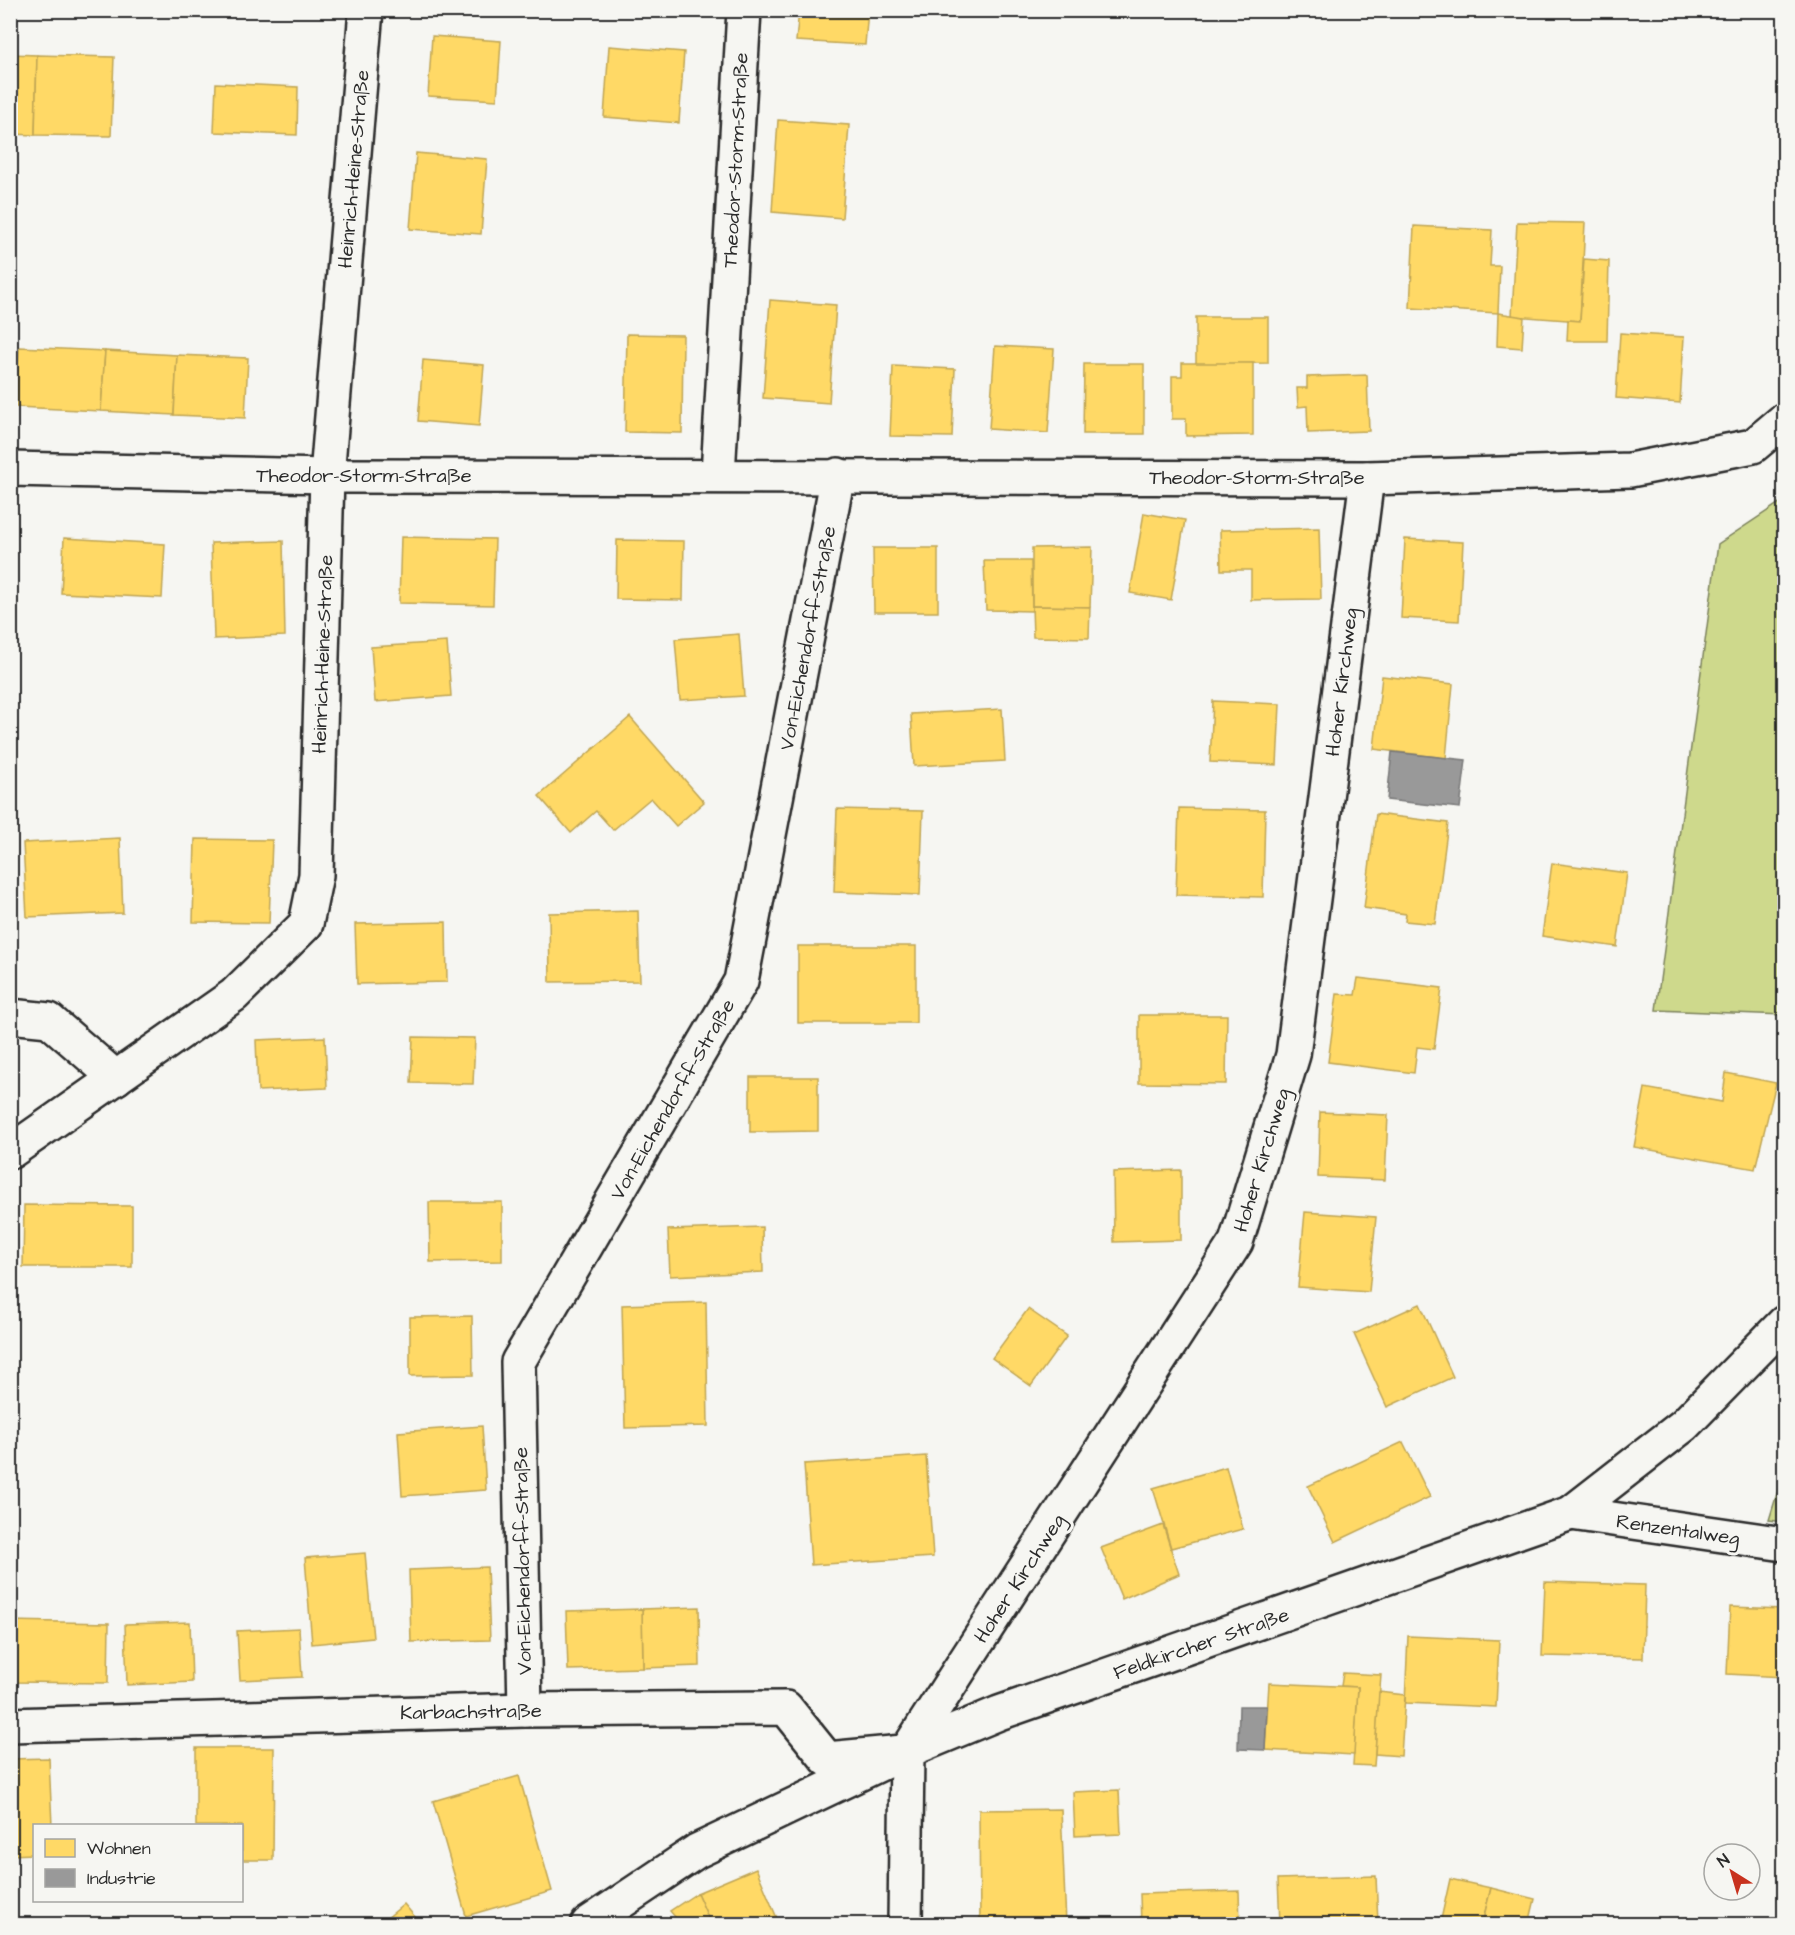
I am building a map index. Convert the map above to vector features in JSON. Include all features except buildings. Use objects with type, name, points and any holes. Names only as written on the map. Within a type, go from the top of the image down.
[{"type":"street","name":"Heinrich-Heine-Straße","points":[[10,1152],[234,996],[306,924],[316,875],[327,476],[366,10]]},
{"type":"street","name":"Theodor-Storm-Straße","points":[[718,475],[743,17]]},
{"type":"street","name":"Theodor-Storm-Straße","points":[[10,469],[327,476],[838,475],[1367,478],[1630,470],[1753,446],[1785,420]]},
{"type":"street","name":"Von-Eichendorff-Straße","points":[[525,1710],[518,1362],[741,981],[838,475]]},
{"type":"street","name":"Hoher Kirchweg","points":[[907,1751],[1236,1242],[1293,1055],[1367,478]]},
{"type":"street","points":[[10,1016],[49,1020],[116,1078]]},
{"type":"street","name":"Feldkircher Straße","points":[[588,1924],[697,1851],[907,1751],[999,1713],[1571,1513],[1684,1425],[1785,1323]]},
{"type":"street","name":"Renzentalweg","points":[[1571,1513],[1785,1544]]},
{"type":"street","name":"Karbachstraße","points":[[10,1725],[525,1710],[786,1708],[827,1759],[907,1751]]},
{"type":"street","points":[[906,1924],[907,1751]]},
{"type":"green space","points":[[1784,500],[1784,1015],[1656,1010],[1718,544]]},
{"type":"green space","points":[[1784,1471],[1784,1522],[1769,1520]]}]
